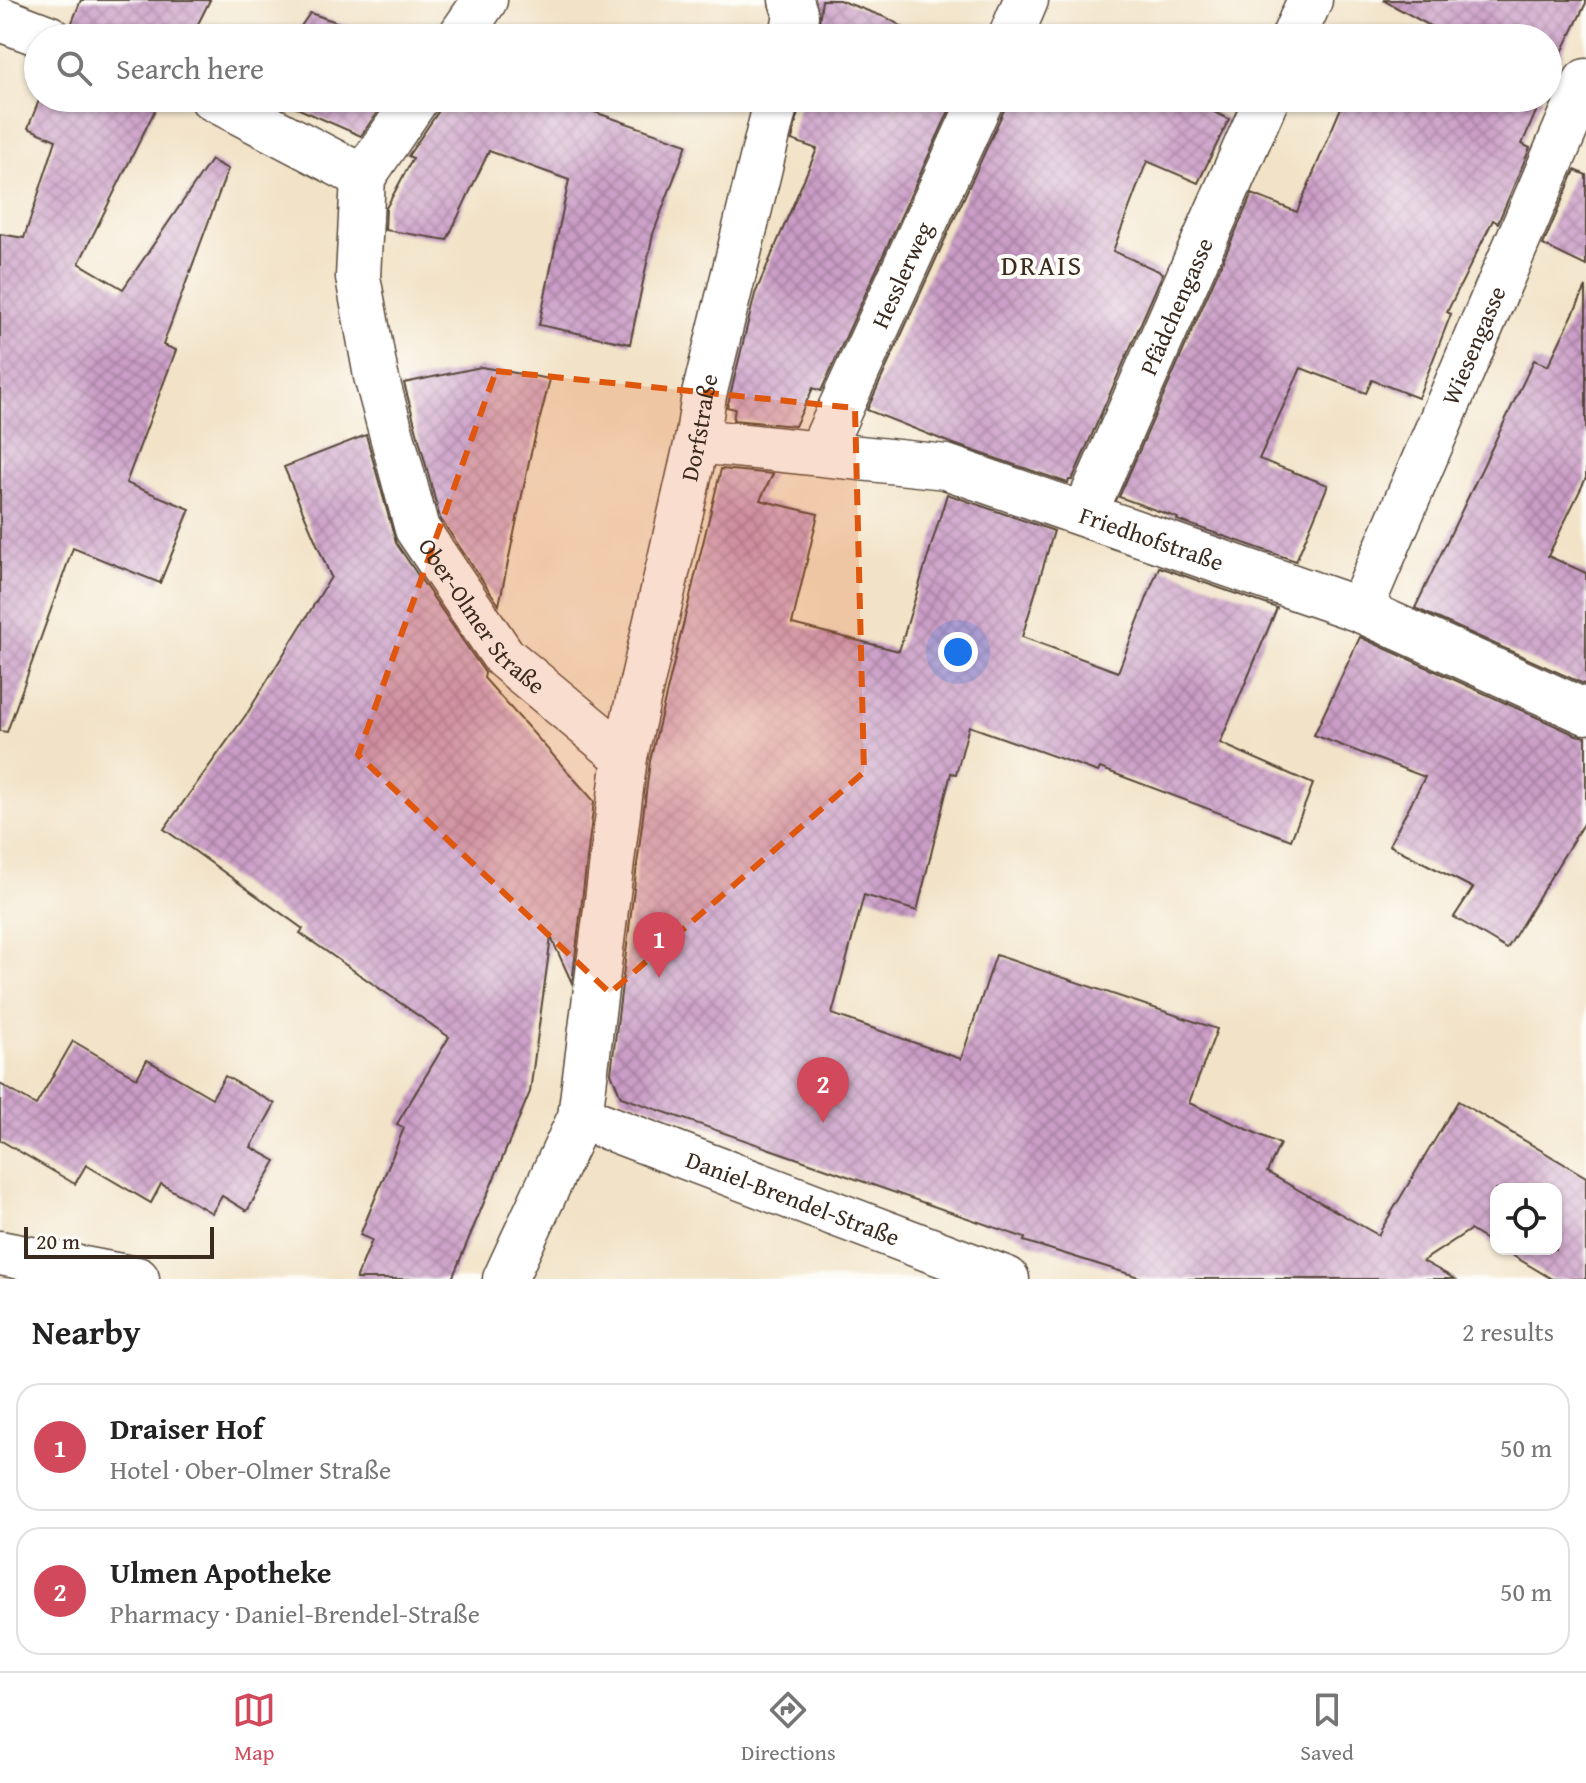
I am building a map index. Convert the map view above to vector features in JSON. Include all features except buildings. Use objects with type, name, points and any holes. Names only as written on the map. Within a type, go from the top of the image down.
[{"type":"street","points":[[469,24],[485,0]]},
{"type":"street","points":[[791,0],[796,16],[794,24]]},
{"type":"street","points":[[1016,24],[1026,0]]},
{"type":"street","points":[[1299,24],[1310,0]]},
{"type":"street","points":[[0,19],[24,28]]},
{"type":"street","name":"Wiesengasse","points":[[1360,610],[1586,81]]},
{"type":"street","points":[[239,112],[363,177],[407,112]]},
{"type":"street","name":"Dorfstraße","points":[[625,757],[697,441],[704,395],[774,112]]},
{"type":"street","name":"Hesslerweg","points":[[820,453],[976,112]]},
{"type":"street","name":"Pfädchengasse","points":[[1085,513],[1261,112]]},
{"type":"street","name":"Ober-Olmer Straße","points":[[363,177],[358,277],[376,376],[417,529],[504,657],[625,757]]},
{"type":"street","name":"Friedhofstraße","points":[[697,441],[946,467],[1360,610],[1586,712]]},
{"type":"street","points":[[505,1279],[580,1117],[625,757]]},
{"type":"street","name":"Daniel-Brendel-Straße","points":[[580,1117],[1007,1279]]},
{"type":"street","points":[[0,1253],[137,1279]]},
{"type":"highlighted area","points":[[496,371],[855,408],[864,772],[610,993],[358,755]]},
{"type":"place","name":"Draiser Hof","points":[[659,978]]},
{"type":"place","name":"Ulmen Apotheke","points":[[823,1123]]},
{"type":"district","name":"DRAIS","points":[[1042,264]]}]
